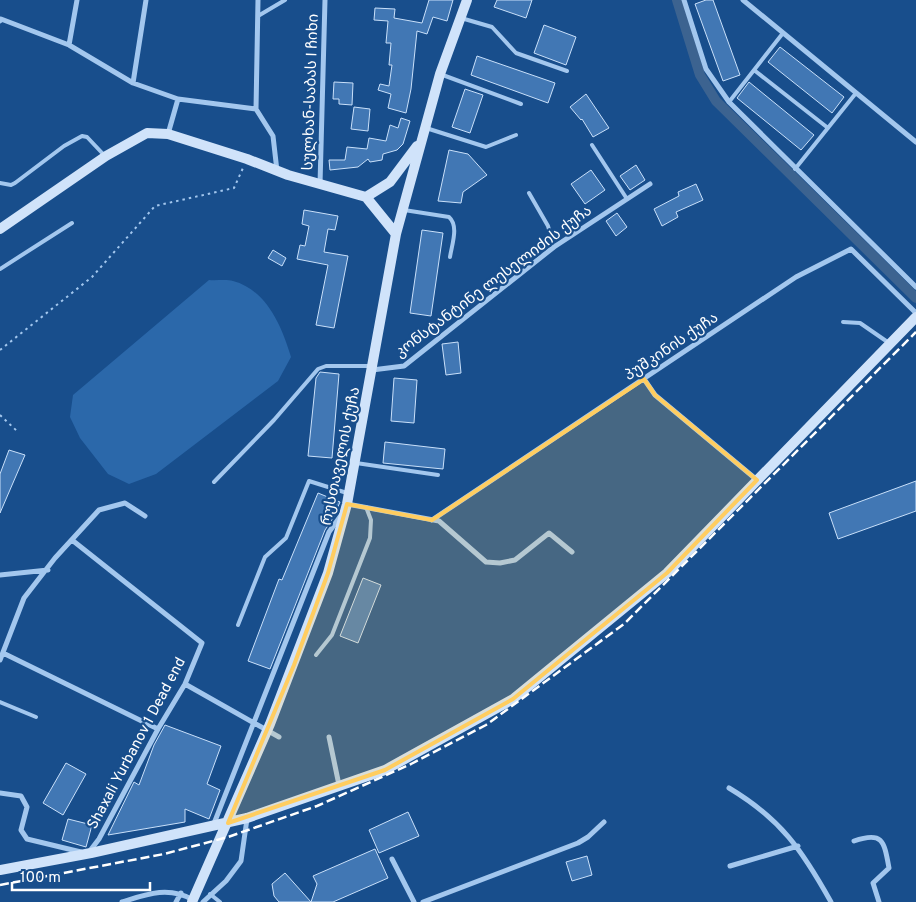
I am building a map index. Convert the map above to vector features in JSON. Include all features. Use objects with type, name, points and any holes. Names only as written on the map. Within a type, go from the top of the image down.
[{"type":"street","points":[[69,45],[77,0]]},
{"type":"street","points":[[133,83],[146,0]]},
{"type":"street","points":[[258,0],[256,109],[273,136],[277,171]]},
{"type":"street","name":"სულხან-საბას I ჩიხი","points":[[320,184],[325,0]]},
{"type":"street","name":"რუსთაველის ქუჩა","points":[[192,902],[252,765],[328,573],[347,503],[396,234],[440,74],[467,0]]},
{"type":"street","points":[[684,0],[706,70],[729,102],[916,287]]},
{"type":"street","points":[[743,0],[916,142]]},
{"type":"street","points":[[0,21],[1,19],[69,45],[133,83],[178,99],[256,109]]},
{"type":"street","points":[[168,134],[178,99]]},
{"type":"street","points":[[0,229],[106,156],[147,133],[168,134],[247,159],[277,171],[366,197],[396,234]]},
{"type":"street","points":[[366,197],[390,182],[421,142]]},
{"type":"street","name":"კონსტანტინე ლესელიძის ქუჩა","points":[[372,368],[404,366],[554,248],[650,184]]},
{"type":"street","name":"პუშკინის ქუჩა","points":[[432,520],[796,278],[851,248],[916,313]]},
{"type":"street","points":[[0,870],[213,827],[248,818],[385,770],[513,699],[667,573],[916,317]]},
{"type":"street","points":[[644,379],[655,395],[757,480]]},
{"type":"street","points":[[0,660],[24,598],[99,510],[125,503],[145,516]]},
{"type":"street","points":[[213,827],[330,532],[347,503],[438,521],[486,562],[500,563],[515,560],[549,533],[572,552]]},
{"type":"street","name":"Shaxali Yurbanov 1 Dead end","points":[[72,540],[202,643],[185,684],[158,729],[99,839],[88,853]]},
{"type":"street","points":[[0,575],[48,570]]},
{"type":"street","points":[[3,653],[158,729]]},
{"type":"street","points":[[185,684],[279,737]]},
{"type":"street","points":[[329,738],[339,786]]},
{"type":"street","points":[[729,788],[755,803],[792,838],[832,902]]},
{"type":"street","points":[[0,793],[21,796],[27,806],[21,830],[26,839],[88,853]]},
{"type":"street","points":[[203,902],[226,881],[241,861],[248,818]]},
{"type":"street","points":[[423,902],[578,843],[588,837],[604,822]]},
{"type":"street","points":[[854,841],[874,836],[882,843],[889,868],[875,879],[873,883],[879,902]]},
{"type":"street","points":[[730,866],[798,846]]},
{"type":"street","points":[[392,858],[414,902]]},
{"type":"street","points":[[122,902],[150,893],[181,893],[196,902]]},
{"type":"street","points":[[176,902],[181,893]]},
{"type":"lane","points":[[258,16],[285,0]]},
{"type":"lane","points":[[461,18],[492,27],[516,53],[568,72]]},
{"type":"lane","points":[[729,102],[783,33]]},
{"type":"lane","points":[[754,70],[828,128]]},
{"type":"lane","points":[[440,74],[521,104]]},
{"type":"lane","points":[[795,169],[856,93]]},
{"type":"lane","points":[[425,128],[486,147],[516,135]]},
{"type":"lane","points":[[0,183],[11,185],[15,183],[64,146],[82,136],[87,137],[106,156]]},
{"type":"lane","points":[[592,144],[627,199]]},
{"type":"lane","points":[[529,193],[548,226],[554,248]]},
{"type":"lane","points":[[402,210],[449,217],[453,220],[450,257]]},
{"type":"lane","points":[[0,269],[72,224]]},
{"type":"lane","points":[[842,322],[860,323],[890,344]]},
{"type":"lane","points":[[214,482],[274,420],[318,369],[326,366],[372,368]]},
{"type":"lane","points":[[355,463],[438,475]]},
{"type":"lane","points":[[238,625],[265,556],[286,538],[310,481],[347,503]]},
{"type":"lane","points":[[316,655],[332,635],[370,538],[371,520],[366,508]]},
{"type":"lane","points":[[0,702],[36,717]]},
{"type":"lane","points":[[210,894],[220,902]]},
{"type":"path","points":[[0,350],[92,277],[155,206],[234,188],[247,159]]},
{"type":"path","points":[[0,415],[18,432]]},
{"type":"highlighted area","points":[[644,379],[655,395],[757,480],[667,573],[513,699],[385,770],[228,823],[294,665],[328,573],[347,504],[432,520]]},
{"type":"shaded area","points":[[209,280],[233,281],[255,292],[264,301],[278,322],[291,357],[278,381],[156,474],[129,484],[108,474],[80,438],[70,417],[73,395]]},
{"type":"building","points":[[429,0],[453,0],[447,21],[433,17],[427,34],[417,31],[411,89],[406,113],[388,108],[391,94],[378,90],[380,84],[389,86],[392,65],[389,65],[391,43],[386,43],[388,21],[374,20],[375,8],[395,9],[394,18],[422,23]]},
{"type":"building","points":[[497,0],[532,0],[526,18],[494,7]]},
{"type":"building","points":[[706,0],[713,0],[740,75],[723,81],[695,4]]},
{"type":"building","points":[[544,25],[576,37],[566,65],[534,53]]},
{"type":"building","points":[[780,47],[844,97],[832,113],[768,62]]},
{"type":"building","points":[[477,56],[555,83],[548,103],[471,75]]},
{"type":"building","points":[[334,82],[353,83],[352,105],[339,104],[339,99],[333,99]]},
{"type":"building","points":[[749,82],[814,135],[801,150],[737,98]]},
{"type":"building","points":[[465,89],[483,95],[470,133],[452,127]]},
{"type":"building","points":[[586,94],[609,128],[593,137],[582,119],[570,107]]},
{"type":"building","points":[[354,107],[370,109],[368,131],[351,129]]},
{"type":"building","points":[[401,118],[410,121],[403,144],[397,150],[383,154],[382,160],[370,162],[368,159],[358,167],[330,170],[329,160],[345,160],[347,147],[367,149],[369,138],[386,141],[390,125],[398,128]]},
{"type":"building","points":[[449,150],[468,154],[487,175],[463,192],[461,203],[438,201]]},
{"type":"building","points":[[636,165],[645,180],[630,190],[620,176]]},
{"type":"building","points":[[591,170],[605,190],[585,204],[571,184]]},
{"type":"building","points":[[696,184],[703,200],[676,212],[678,217],[662,226],[654,209],[679,196],[678,192]]},
{"type":"building","points":[[304,210],[338,216],[335,230],[328,229],[324,252],[348,256],[334,328],[316,325],[328,265],[297,259],[300,245],[305,246],[309,226],[302,224]]},
{"type":"building","points":[[617,213],[627,227],[616,236],[606,221]]},
{"type":"building","points":[[422,230],[443,233],[431,316],[410,313]]},
{"type":"building","points":[[273,250],[286,258],[282,266],[268,258]]},
{"type":"building","points":[[458,342],[461,373],[446,375],[442,344]]},
{"type":"building","points":[[320,372],[339,374],[332,458],[308,456],[316,378]]},
{"type":"building","points":[[394,378],[417,380],[414,423],[391,421]]},
{"type":"building","points":[[385,442],[445,449],[443,469],[383,463]]},
{"type":"building","points":[[9,450],[25,455],[0,513],[0,474]]},
{"type":"building","points":[[916,481],[916,511],[838,539],[829,513]]},
{"type":"building","points":[[318,493],[340,502],[325,530],[270,669],[248,661],[279,579],[282,580]]},
{"type":"building","points":[[363,578],[381,585],[358,643],[340,636]]},
{"type":"building","points":[[165,725],[221,746],[207,784],[220,790],[209,819],[185,809],[185,822],[108,835],[134,782],[139,785],[154,745]]},
{"type":"building","points":[[66,763],[86,774],[63,815],[43,803]]},
{"type":"building","points":[[408,812],[419,836],[379,853],[369,830]]},
{"type":"building","points":[[68,819],[92,825],[86,847],[62,840]]},
{"type":"building","points":[[375,849],[388,878],[333,902],[311,902],[317,884],[313,876]]},
{"type":"building","points":[[587,856],[592,875],[572,881],[566,862]]},
{"type":"building","points":[[285,873],[311,902],[279,902],[274,896],[272,884]]},
{"type":"waterway","points":[[677,0],[700,75],[716,101],[916,298]]},
{"type":"railway","points":[[0,885],[164,854],[228,837],[317,806],[411,764],[486,725],[624,624],[916,332]]}]
